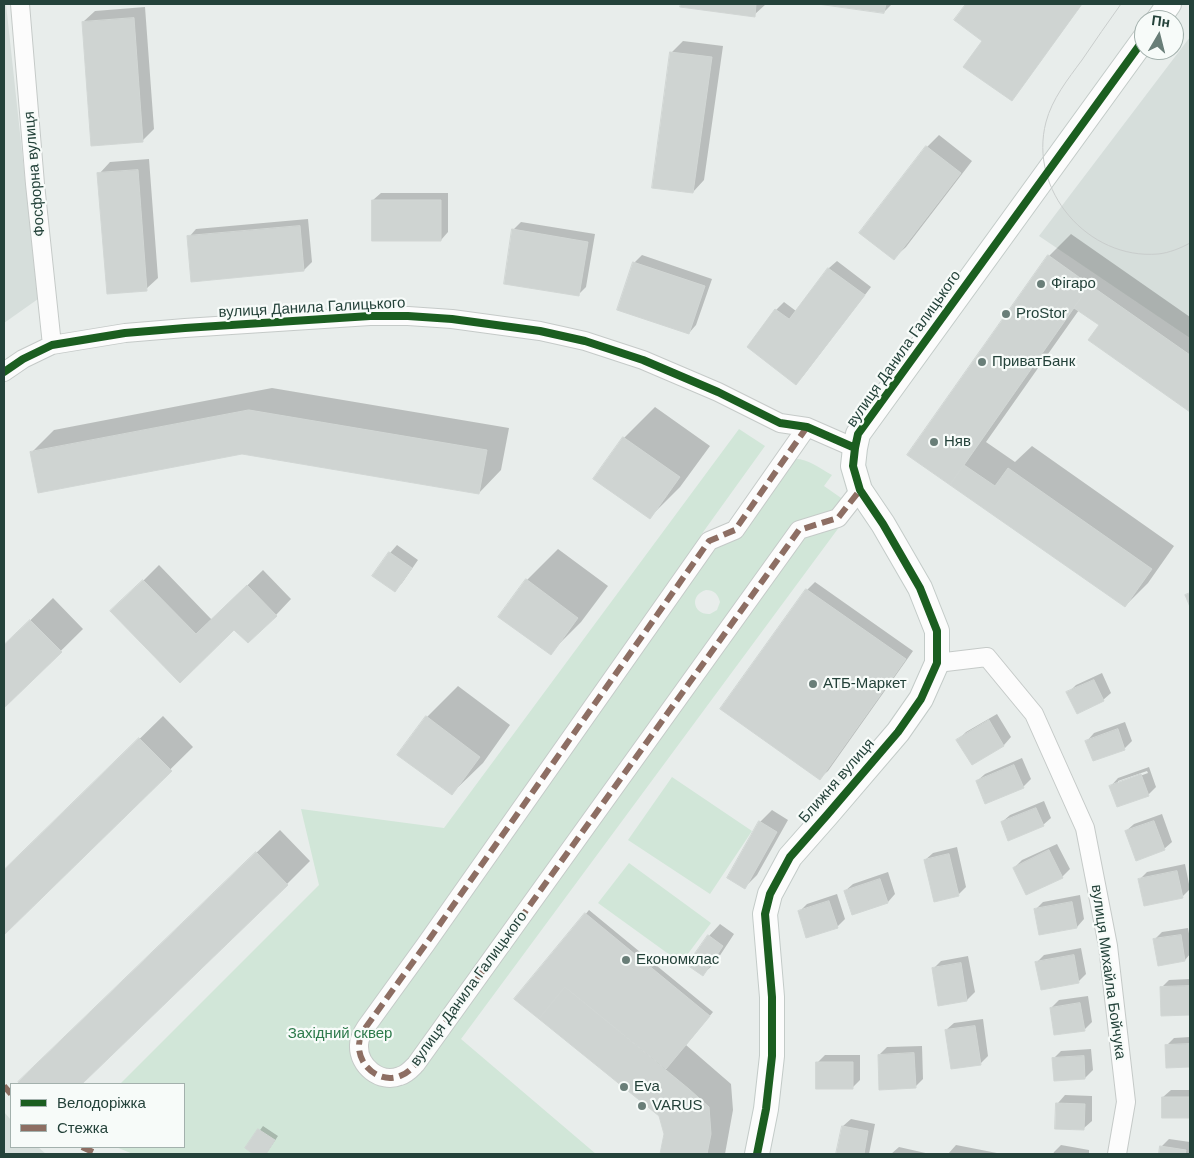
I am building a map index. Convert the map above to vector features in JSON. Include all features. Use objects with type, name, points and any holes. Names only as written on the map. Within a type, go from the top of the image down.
[{"type":"street","name":"Фосфорна вулиця","points":[[20,4],[35,184],[52,345]]},
{"type":"street","name":"вулиця Данила Галицького","points":[[4,372],[23,359],[52,345],[125,333],[370,316],[452,319],[540,331],[586,341],[644,360],[718,392],[780,423],[807,428],[855,448],[858,434],[1134,53]]},
{"type":"street","name":"вулиця Данила Галицького","points":[[807,428],[735,530],[709,541],[366,1027],[358,1045],[364,1064],[370,1071],[379,1076],[399,1077],[416,1064],[799,530],[838,518],[860,490]]},
{"type":"street","name":"Ближня вулиця","points":[[757,1154],[766,1109],[772,1056],[772,997],[765,914],[770,894],[790,857],[898,732],[921,699],[937,663],[937,631],[920,588],[883,524],[860,490],[853,466],[855,448]]},
{"type":"street","name":"вулиця Михайла Бойчука","points":[[937,663],[987,657],[1034,714],[1085,828],[1108,946],[1126,1102],[1117,1154]]},
{"type":"shaded area","points":[[4,4],[6,4],[38,299],[4,323]]},
{"type":"shaded area","points":[[1190,37],[1190,338],[1039,236],[1173,60],[1184,60],[1184,45]]},
{"type":"shaded area","points":[[4,1112],[10,1119],[10,1148],[39,1148],[46,1154],[4,1154]]},
{"type":"green space","name":"Західний сквер","points":[[739,429],[765,446],[701,535],[709,541],[735,530],[792,459],[807,461],[832,475],[824,486],[854,507],[461,1039],[596,1154],[133,1154],[118,1148],[185,1148],[185,1083],[121,1083],[319,885],[301,809],[444,828]],"holes":[[[706,590],[715,593],[720,602],[717,610],[710,614],[704,613],[697,608],[695,600],[697,596]]]},
{"type":"green space","points":[[672,777],[752,831],[710,894],[628,840]]},
{"type":"green space","points":[[629,863],[711,923],[681,963],[598,903]]},
{"type":"building","points":[[681,4],[756,4],[755,17],[680,7]]},
{"type":"building","points":[[818,4],[886,4],[884,13]]},
{"type":"building","points":[[966,4],[1082,4],[1012,101],[963,67],[982,41],[954,20]]},
{"type":"building","points":[[134,18],[143,142],[91,146],[82,22]]},
{"type":"building","points":[[670,52],[712,57],[693,193],[652,188]]},
{"type":"building","points":[[926,146],[961,173],[894,260],[859,233]]},
{"type":"building","points":[[138,170],[147,291],[107,294],[97,173]]},
{"type":"building","points":[[372,200],[441,200],[441,241],[372,241]]},
{"type":"building","points":[[300,226],[304,271],[191,282],[187,236]]},
{"type":"building","points":[[512,229],[588,242],[579,296],[504,284]]},
{"type":"building","points":[[1048,255],[1090,285],[950,485],[907,455]]},
{"type":"building","points":[[633,262],[705,286],[689,334],[617,310]]},
{"type":"building","points":[[828,268],[865,295],[796,385],[747,347],[775,309],[789,319]]},
{"type":"building","points":[[1090,285],[1190,355],[1190,412],[1088,340],[1099,325],[1074,308]]},
{"type":"building","points":[[249,410],[487,450],[479,494],[242,454],[38,493],[30,452]]},
{"type":"building","points":[[623,437],[680,477],[650,519],[593,479]]},
{"type":"building","points":[[964,465],[995,486],[1008,468],[1152,569],[1125,607],[950,485]]},
{"type":"building","points":[[389,552],[412,568],[395,592],[372,576]]},
{"type":"building","points":[[526,579],[578,618],[551,655],[498,617]]},
{"type":"building","points":[[143,580],[196,634],[247,585],[277,616],[248,643],[234,630],[180,683],[110,611]]},
{"type":"building","name":"АТБ-Маркет","points":[[806,589],[906,659],[820,780],[720,709]]},
{"type":"building","points":[[1190,593],[1190,607],[1185,595]]},
{"type":"building","points":[[30,620],[62,652],[4,708],[4,645]]},
{"type":"building","points":[[1094,680],[1104,701],[1077,714],[1066,692]]},
{"type":"building","points":[[426,716],[480,757],[452,795],[397,755]]},
{"type":"building","points":[[989,720],[1004,746],[972,765],[956,740]]},
{"type":"building","points":[[1118,729],[1125,750],[1093,761],[1085,741]]},
{"type":"building","points":[[139,738],[172,771],[4,935],[4,870]]},
{"type":"building","points":[[1014,765],[1024,788],[985,804],[976,781]]},
{"type":"building","points":[[1141,774],[1149,796],[1117,807],[1109,786]]},
{"type":"building","points":[[1036,808],[1044,826],[1008,841],[1001,822]]},
{"type":"building","points":[[759,821],[777,832],[745,889],[727,878]]},
{"type":"building","points":[[1154,821],[1165,850],[1136,861],[1125,831]]},
{"type":"building","points":[[1049,850],[1063,878],[1026,895],[1013,868]]},
{"type":"building","points":[[256,852],[288,885],[83,1083],[18,1082]]},
{"type":"building","points":[[949,854],[959,896],[934,902],[924,860]]},
{"type":"building","points":[[1177,871],[1183,898],[1144,906],[1138,879]]},
{"type":"building","points":[[880,879],[888,903],[852,915],[844,891]]},
{"type":"building","points":[[829,901],[838,928],[806,938],[798,911]]},
{"type":"building","points":[[1072,902],[1077,928],[1039,935],[1034,909]]},
{"type":"building","points":[[585,913],[710,1016],[666,1069],[565,987],[539,1019],[514,999]]},
{"type":"building","points":[[708,935],[723,946],[703,976],[687,965]]},
{"type":"building","points":[[1181,935],[1185,961],[1158,966],[1153,939]]},
{"type":"building","points":[[1074,955],[1079,983],[1041,990],[1035,962]]},
{"type":"building","points":[[961,963],[967,1001],[938,1006],[932,968]]},
{"type":"building","points":[[1190,986],[1190,1015],[1161,1016],[1160,987]]},
{"type":"building","points":[[565,987],[709,1107],[711,1134],[707,1154],[660,1154],[664,1134],[659,1116],[539,1019]]},
{"type":"building","points":[[1080,1003],[1085,1031],[1054,1035],[1050,1008]]},
{"type":"building","points":[[975,1026],[981,1065],[951,1069],[945,1030]]},
{"type":"building","points":[[1190,1044],[1190,1067],[1166,1068],[1165,1045]]},
{"type":"building","points":[[914,1053],[916,1088],[879,1090],[878,1055]]},
{"type":"building","points":[[1084,1056],[1085,1079],[1054,1081],[1052,1058]]},
{"type":"building","points":[[816,1062],[853,1062],[853,1089],[816,1089]]},
{"type":"building","points":[[1162,1097],[1190,1097],[1190,1118],[1162,1118]]},
{"type":"building","points":[[1056,1103],[1085,1104],[1084,1130],[1055,1129]]},
{"type":"building","points":[[842,1126],[868,1131],[864,1154],[836,1154]]},
{"type":"building","points":[[258,1129],[275,1140],[266,1154],[253,1154],[245,1148]]},
{"type":"building","points":[[1160,1146],[1186,1150],[1185,1154],[1159,1154]]},
{"type":"tram line","points":[[1121,4],[1052,105],[1046,122],[1043,147],[1046,172],[1055,195],[1069,216],[1087,233],[1108,245],[1132,253],[1158,254],[1175,250],[1190,243]]},
{"type":"marked path","points":[[807,427],[735,530],[709,541],[366,1027],[362,1033],[359,1045],[362,1060],[366,1066],[378,1075],[392,1078],[405,1074],[416,1064],[799,530],[838,518],[860,490]]},
{"type":"marked path","points":[[4,1086],[10,1093]]},
{"type":"marked path","points":[[84,1148],[97,1154]]},
{"type":"cycle path","points":[[757,1154],[766,1109],[772,1056],[772,997],[765,914],[770,894],[790,857],[898,732],[921,699],[937,663],[937,631],[920,588],[883,524],[860,490],[853,466],[858,434],[1134,53]]},
{"type":"cycle path","points":[[4,372],[23,359],[52,345],[125,333],[370,316],[452,319],[540,331],[585,341],[643,360],[718,392],[780,423],[807,427],[855,448]]},
{"type":"place","name":"Фігаро","points":[[1041,284]]},
{"type":"place","name":"ProStor","points":[[1006,314]]},
{"type":"place","name":"ПриватБанк","points":[[982,362]]},
{"type":"place","name":"Няв","points":[[934,442]]},
{"type":"place","name":"АТБ-Маркет","points":[[813,684]]},
{"type":"place","name":"Економклас","points":[[626,960]]},
{"type":"place","name":"Eva","points":[[624,1087]]},
{"type":"place","name":"VARUS","points":[[642,1106]]}]
